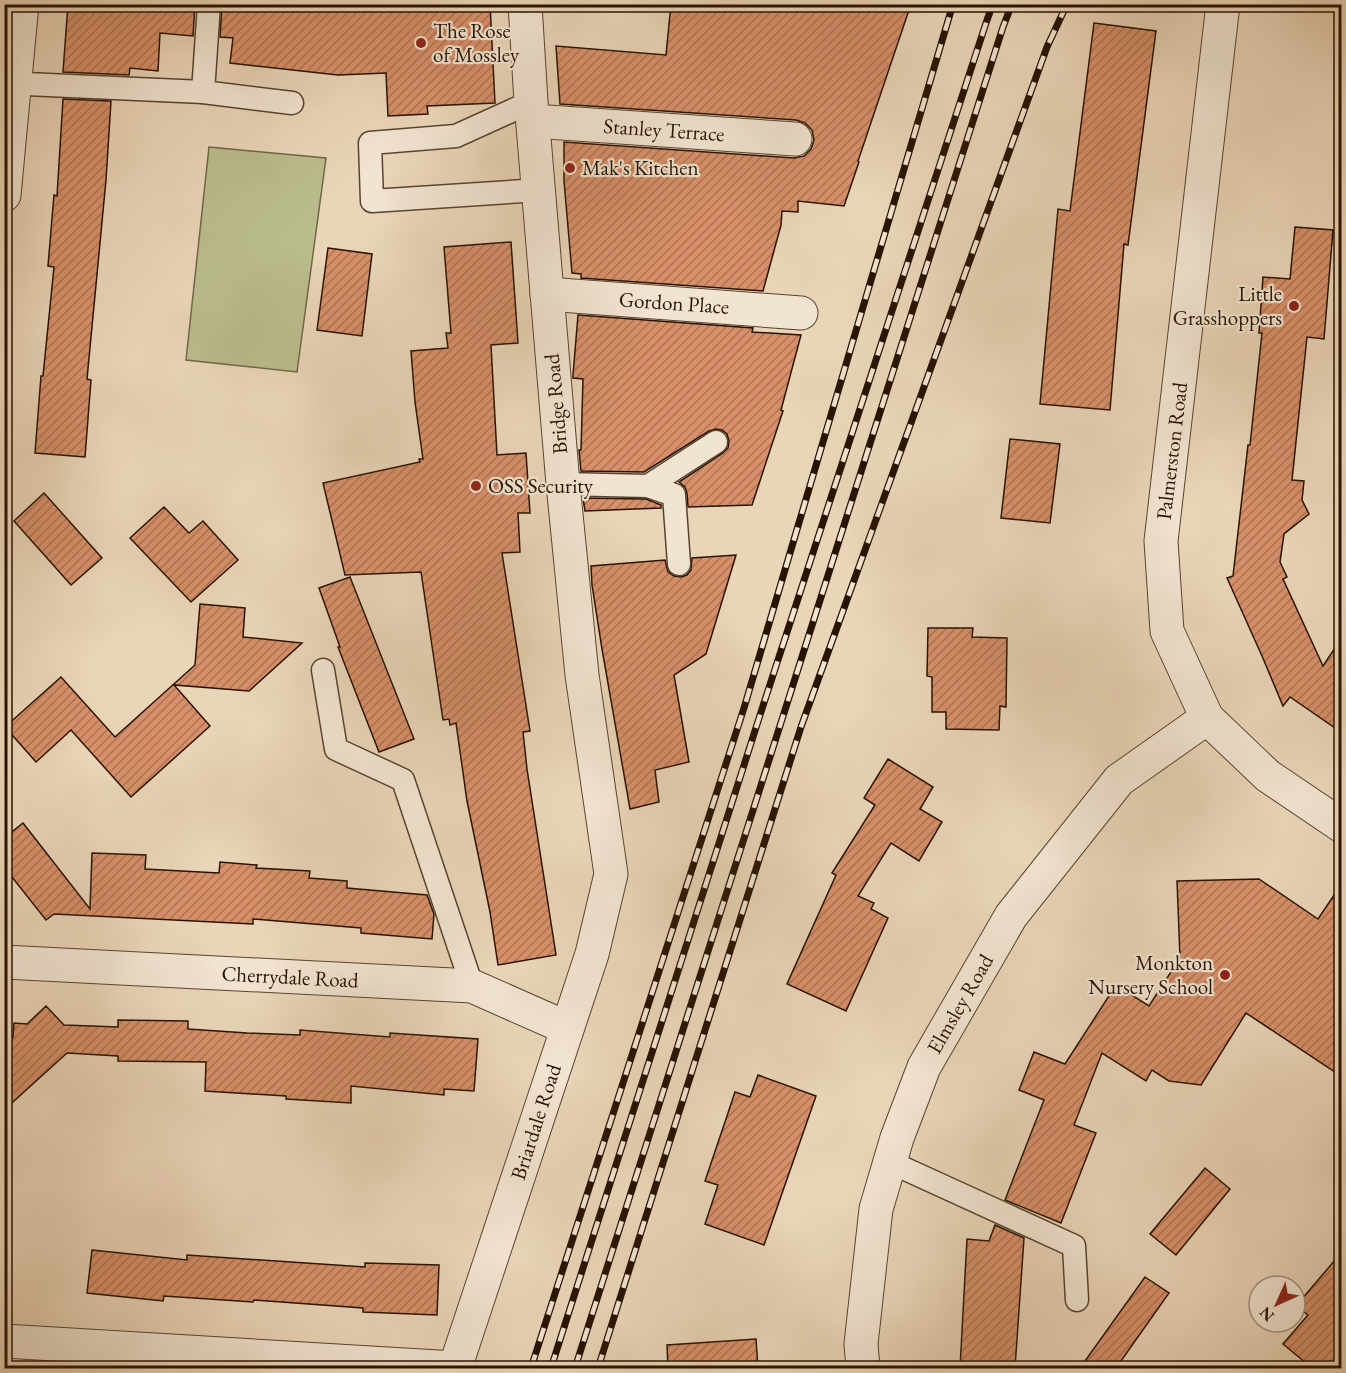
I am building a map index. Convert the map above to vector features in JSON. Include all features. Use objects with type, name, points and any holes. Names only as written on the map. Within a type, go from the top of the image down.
[{"type":"street","points":[[4,195],[10,83],[22,4]]},
{"type":"street","name":"Bridge Road","points":[[525,4],[563,484],[582,675],[611,874]]},
{"type":"street","name":"Palmerston Road","points":[[1223,4],[1161,541],[1167,631],[1206,718],[1268,776],[1341,826]]},
{"type":"street","name":"Stanley Terrace","points":[[532,112],[795,139]]},
{"type":"street","name":"Gordon Place","points":[[547,294],[801,313]]},
{"type":"street","name":"Elmsley Road","points":[[863,1368],[861,1344],[876,1209],[897,1138],[924,1067],[1011,916],[1119,780],[1206,718]]},
{"type":"street","name":"Briardale Road","points":[[455,1368],[592,954],[611,874]]},
{"type":"street","name":"Cherrydale Road","points":[[4,962],[471,986],[567,1028]]},
{"type":"street","points":[[4,1341],[455,1368]]},
{"type":"lane","points":[[203,92],[209,4]]},
{"type":"lane","points":[[10,83],[203,92],[292,102]]},
{"type":"lane","points":[[532,112],[456,136],[370,143],[372,201],[539,190]]},
{"type":"lane","points":[[648,486],[716,442]]},
{"type":"lane","points":[[563,484],[648,486],[674,495],[679,564]]},
{"type":"lane","points":[[323,670],[336,749],[403,780],[471,986]]},
{"type":"lane","points":[[890,1162],[1074,1246],[1077,1300]]},
{"type":"green space","points":[[209,147],[326,158],[297,372],[186,360]]},
{"type":"building","points":[[68,4],[195,4],[193,36],[160,33],[158,71],[130,68],[129,75],[63,72]]},
{"type":"building","name":"The Rose of Mossley","points":[[222,4],[490,4],[495,103],[427,106],[428,114],[388,116],[386,73],[338,75],[230,63],[233,38],[220,37]]},
{"type":"building","points":[[671,4],[911,4],[844,206],[798,201],[798,212],[782,211],[781,225],[763,291],[581,278],[581,274],[572,273],[564,181],[564,142],[794,158],[804,156],[811,149],[814,140],[812,130],[805,123],[796,120],[560,104],[556,46],[666,55]]},
{"type":"building","points":[[1094,23],[1156,31],[1128,245],[1124,244],[1110,410],[1040,404],[1058,209],[1070,211]]},
{"type":"building","points":[[63,99],[111,101],[106,180],[87,379],[91,380],[85,457],[35,453],[41,376],[43,376],[54,267],[48,266],[54,195],[57,196]]},
{"type":"building","points":[[1295,227],[1333,230],[1324,339],[1307,337],[1292,480],[1304,481],[1302,500],[1309,514],[1284,534],[1280,562],[1287,577],[1283,579],[1323,666],[1341,639],[1341,732],[1290,697],[1283,706],[1227,578],[1233,576],[1248,445],[1250,445],[1262,333],[1259,333],[1263,277],[1290,279]]},
{"type":"building","points":[[511,242],[518,343],[491,345],[497,455],[526,453],[530,513],[518,513],[520,552],[502,553],[530,731],[523,732],[527,769],[556,955],[498,965],[490,912],[467,801],[456,723],[450,725],[449,719],[443,720],[421,572],[345,575],[323,483],[420,462],[419,459],[423,459],[411,351],[448,348],[446,333],[451,333],[444,247]]},
{"type":"building","points":[[328,248],[372,254],[362,336],[317,330]]},
{"type":"building","points":[[578,315],[753,328],[752,332],[801,335],[781,410],[783,411],[752,505],[688,507],[685,487],[679,482],[728,448],[727,434],[722,430],[709,431],[644,472],[581,471],[579,450],[581,450],[583,379],[573,378]]},
{"type":"building","points":[[1010,439],[1060,444],[1050,523],[1001,518]]},
{"type":"building","points":[[44,493],[102,558],[71,585],[14,521]]},
{"type":"building","points":[[583,498],[646,499],[661,505],[661,508],[585,511]]},
{"type":"building","points":[[164,507],[189,533],[203,521],[238,560],[191,602],[130,538]]},
{"type":"building","points":[[736,555],[706,654],[674,675],[689,762],[655,770],[659,802],[630,809],[602,649],[591,566],[665,560],[668,572],[681,577],[687,575],[691,570],[692,558]]},
{"type":"building","points":[[350,577],[414,739],[379,752],[338,647],[340,647],[319,588]]},
{"type":"building","points":[[200,604],[245,608],[243,637],[302,643],[249,691],[174,685],[210,726],[131,797],[71,730],[36,762],[5,727],[61,677],[115,737],[195,665]]},
{"type":"building","points":[[928,628],[973,628],[972,637],[1007,638],[1006,707],[1000,706],[999,730],[946,729],[946,712],[932,712],[932,677],[927,676]]},
{"type":"building","points":[[888,759],[933,787],[920,809],[942,822],[919,861],[891,843],[858,896],[874,903],[871,909],[888,918],[846,1011],[787,984],[836,875],[832,873],[875,805],[864,798]]},
{"type":"building","points":[[23,823],[90,909],[92,853],[146,855],[145,869],[219,873],[220,862],[257,865],[256,868],[310,871],[309,878],[347,881],[347,888],[427,895],[434,914],[432,939],[361,933],[361,928],[253,919],[253,924],[54,914],[46,920],[4,867],[4,838]]},
{"type":"building","points":[[1259,879],[1318,919],[1341,885],[1341,1076],[1246,1013],[1201,1085],[1169,1081],[1152,1070],[1146,1081],[1102,1053],[1074,1125],[1096,1133],[1061,1223],[1005,1200],[1044,1100],[1019,1090],[1034,1052],[1065,1064],[1116,985],[1149,1006],[1180,958],[1177,881]]},
{"type":"building","points":[[46,1006],[64,1025],[118,1027],[118,1020],[188,1021],[188,1029],[247,1033],[300,1035],[300,1030],[390,1037],[390,1033],[478,1039],[474,1091],[444,1089],[444,1095],[351,1086],[351,1103],[286,1099],[286,1096],[205,1091],[206,1062],[118,1061],[118,1056],[67,1053],[4,1110],[4,1044],[13,1037],[14,1023],[27,1024]]},
{"type":"building","points":[[758,1075],[816,1096],[764,1245],[705,1224],[718,1185],[705,1181],[735,1092],[750,1097]]},
{"type":"building","points":[[1205,1168],[1230,1189],[1176,1255],[1150,1234]]},
{"type":"building","points":[[995,1225],[1024,1238],[1015,1368],[960,1368],[967,1239],[989,1241]]},
{"type":"building","points":[[92,1250],[187,1260],[187,1255],[365,1267],[365,1263],[439,1265],[437,1315],[363,1312],[363,1308],[254,1300],[253,1302],[164,1296],[163,1301],[87,1293]]},
{"type":"building","points":[[1341,1253],[1341,1368],[1312,1368],[1283,1344],[1292,1334],[1307,1334],[1307,1293]]},
{"type":"building","points":[[1145,1277],[1169,1293],[1116,1368],[1080,1368]]},
{"type":"building","points":[[756,1339],[758,1368],[668,1368],[667,1345]]},
{"type":"railway","points":[[531,1368],[744,708],[953,4]]},
{"type":"railway","points":[[551,1368],[761,712],[993,4]]},
{"type":"railway","points":[[575,1368],[1012,4]]},
{"type":"railway","points":[[598,1368],[801,727],[1047,47],[1067,4]]},
{"type":"place","name":"The Rose of Mossley","points":[[421,43]]},
{"type":"place","name":"Mak's Kitchen","points":[[570,168]]},
{"type":"place","name":"Little Grasshoppers","points":[[1294,306]]},
{"type":"place","name":"OSS Security","points":[[476,486]]},
{"type":"place","name":"Monkton Nursery School","points":[[1225,975]]}]
